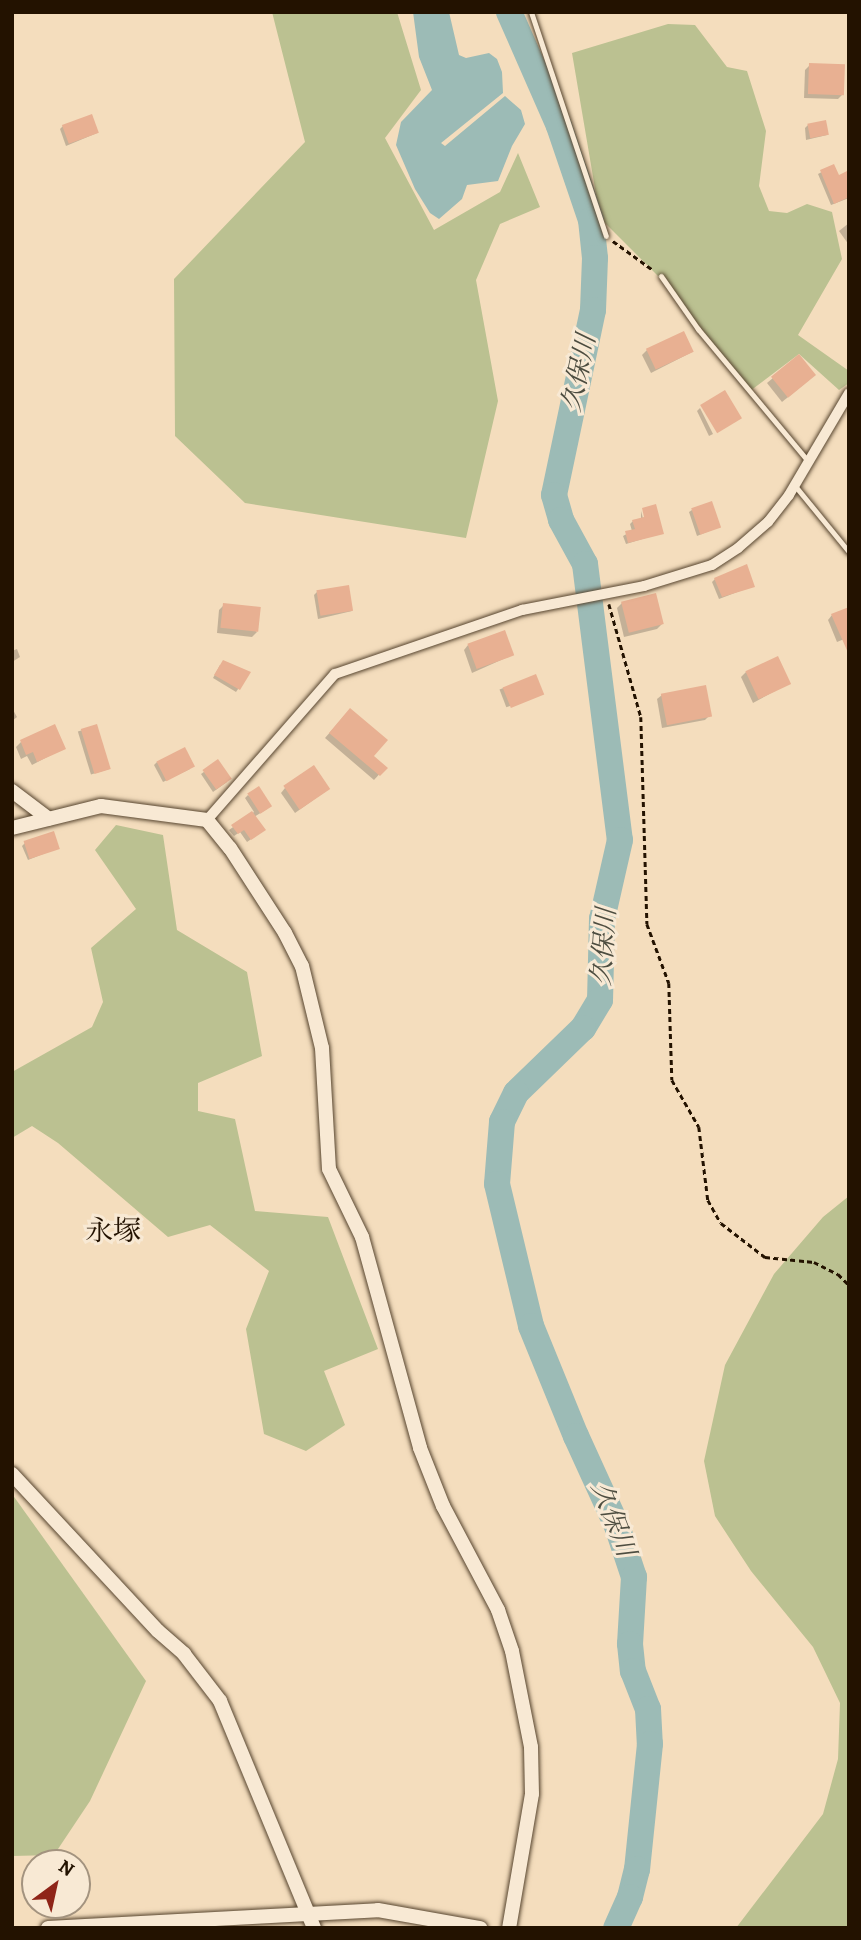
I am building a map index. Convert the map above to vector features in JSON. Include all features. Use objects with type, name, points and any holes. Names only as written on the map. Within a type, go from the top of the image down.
[{"type":"street","points":[[207,820],[335,674],[522,610],[605,594],[712,565],[738,548],[768,522],[795,486],[849,393]]},
{"type":"street","points":[[12,791],[49,819]]},
{"type":"street","points":[[12,828],[101,806],[207,820],[278,922],[302,966],[322,1048],[329,1169],[362,1237],[425,1460],[443,1506],[498,1610],[512,1651],[531,1747],[532,1794],[509,1928]]},
{"type":"street","points":[[12,1474],[158,1631],[184,1654],[220,1701],[314,1928]]},
{"type":"street","points":[[48,1928],[378,1910],[480,1928]]},
{"type":"lane","points":[[531,12],[606,236]]},
{"type":"lane","points":[[661,276],[698,328],[809,462]]},
{"type":"lane","points":[[795,486],[849,552]]},
{"type":"path","points":[[606,236],[661,276]]},
{"type":"path","points":[[605,594],[641,717],[647,924],[669,983],[672,1080],[699,1127],[708,1200],[721,1223],[765,1257],[814,1262],[838,1274],[849,1285]]},
{"type":"green space","points":[[272,12],[397,12],[421,90],[385,138],[434,230],[500,192],[518,153],[540,207],[500,224],[476,280],[498,401],[466,538],[245,503],[175,436],[174,279],[305,142]]},
{"type":"green space","points":[[668,24],[695,25],[727,67],[747,71],[766,131],[759,186],[769,211],[787,213],[807,204],[832,212],[842,259],[798,335],[849,371],[849,383],[839,390],[799,354],[750,391],[669,287],[600,218],[572,53]]},
{"type":"green space","points":[[116,825],[163,835],[177,930],[247,972],[262,1056],[198,1083],[198,1111],[235,1119],[255,1211],[328,1217],[378,1349],[324,1371],[345,1425],[306,1451],[264,1434],[246,1329],[269,1271],[210,1225],[168,1237],[58,1143],[32,1126],[12,1138],[12,1072],[92,1027],[103,1002],[91,948],[136,909],[95,850]]},
{"type":"green space","points":[[849,1196],[849,1928],[736,1928],[823,1814],[838,1759],[840,1703],[813,1647],[751,1571],[715,1516],[704,1461],[725,1365],[774,1274],[823,1217]]},
{"type":"green space","points":[[12,1494],[146,1681],[90,1801],[58,1849],[21,1849],[21,1856],[12,1856]]},
{"type":"water","points":[[413,12],[449,12],[459,55],[466,58],[489,53],[497,59],[502,72],[503,93],[441,143],[445,146],[505,96],[521,110],[525,124],[512,146],[498,181],[467,185],[462,199],[439,219],[430,213],[415,189],[396,145],[401,122],[432,90],[419,57]]},
{"type":"building","points":[[809,63],[845,64],[844,95],[808,94]]},
{"type":"building","points":[[92,114],[99,133],[69,144],[62,125]]},
{"type":"building","points":[[826,120],[829,135],[810,138],[807,124]]},
{"type":"building","points":[[834,164],[839,175],[849,170],[849,197],[834,204],[820,170]]},
{"type":"building","points":[[684,331],[694,352],[656,370],[646,349]]},
{"type":"building","points":[[799,354],[816,375],[788,398],[771,377]]},
{"type":"building","points":[[725,390],[742,418],[717,433],[700,405]]},
{"type":"building","points":[[712,501],[721,527],[700,535],[691,508]]},
{"type":"building","points":[[656,504],[664,534],[628,543],[625,531],[635,529],[632,520],[644,517],[642,508]]},
{"type":"building","points":[[747,564],[755,587],[722,597],[714,578]]},
{"type":"building","points":[[349,585],[353,611],[320,616],[316,590]]},
{"type":"building","points":[[656,593],[664,624],[629,633],[621,602]]},
{"type":"building","points":[[223,603],[261,607],[258,632],[220,628]]},
{"type":"building","points":[[849,607],[849,655],[831,614]]},
{"type":"building","points":[[505,630],[514,655],[477,669],[467,644]]},
{"type":"building","points":[[778,656],[791,684],[758,699],[745,671]]},
{"type":"building","points":[[223,660],[251,672],[240,690],[214,675]]},
{"type":"building","points":[[536,674],[544,694],[511,708],[503,687]]},
{"type":"building","points":[[706,685],[712,716],[667,725],[661,694]]},
{"type":"building","points":[[350,708],[388,740],[374,756],[388,768],[380,776],[329,733]]},
{"type":"building","points":[[55,724],[66,749],[37,762],[33,752],[26,755],[20,740]]},
{"type":"building","points":[[97,724],[111,769],[94,774],[81,729]]},
{"type":"building","points":[[185,747],[195,767],[166,781],[156,762]]},
{"type":"building","points":[[218,759],[232,779],[216,790],[202,770]]},
{"type":"building","points":[[314,765],[330,789],[300,810],[283,786]]},
{"type":"building","points":[[259,786],[272,806],[260,814],[247,794]]},
{"type":"building","points":[[252,811],[266,830],[251,840],[244,830],[238,834],[231,825]]},
{"type":"building","points":[[54,831],[60,849],[29,859],[24,841]]},
{"type":"waterway","name":"久保川","points":[[509,12],[559,126],[591,220],[595,258],[593,310],[554,495],[561,520],[585,564],[620,840],[602,919],[600,1000],[583,1028],[516,1093],[502,1122],[497,1184],[531,1326],[576,1436],[617,1526],[634,1577],[630,1644],[633,1671],[648,1709],[650,1744],[637,1869],[630,1897],[616,1928]]},
{"type":"district","name":"永塚","points":[[113,1231]]}]
